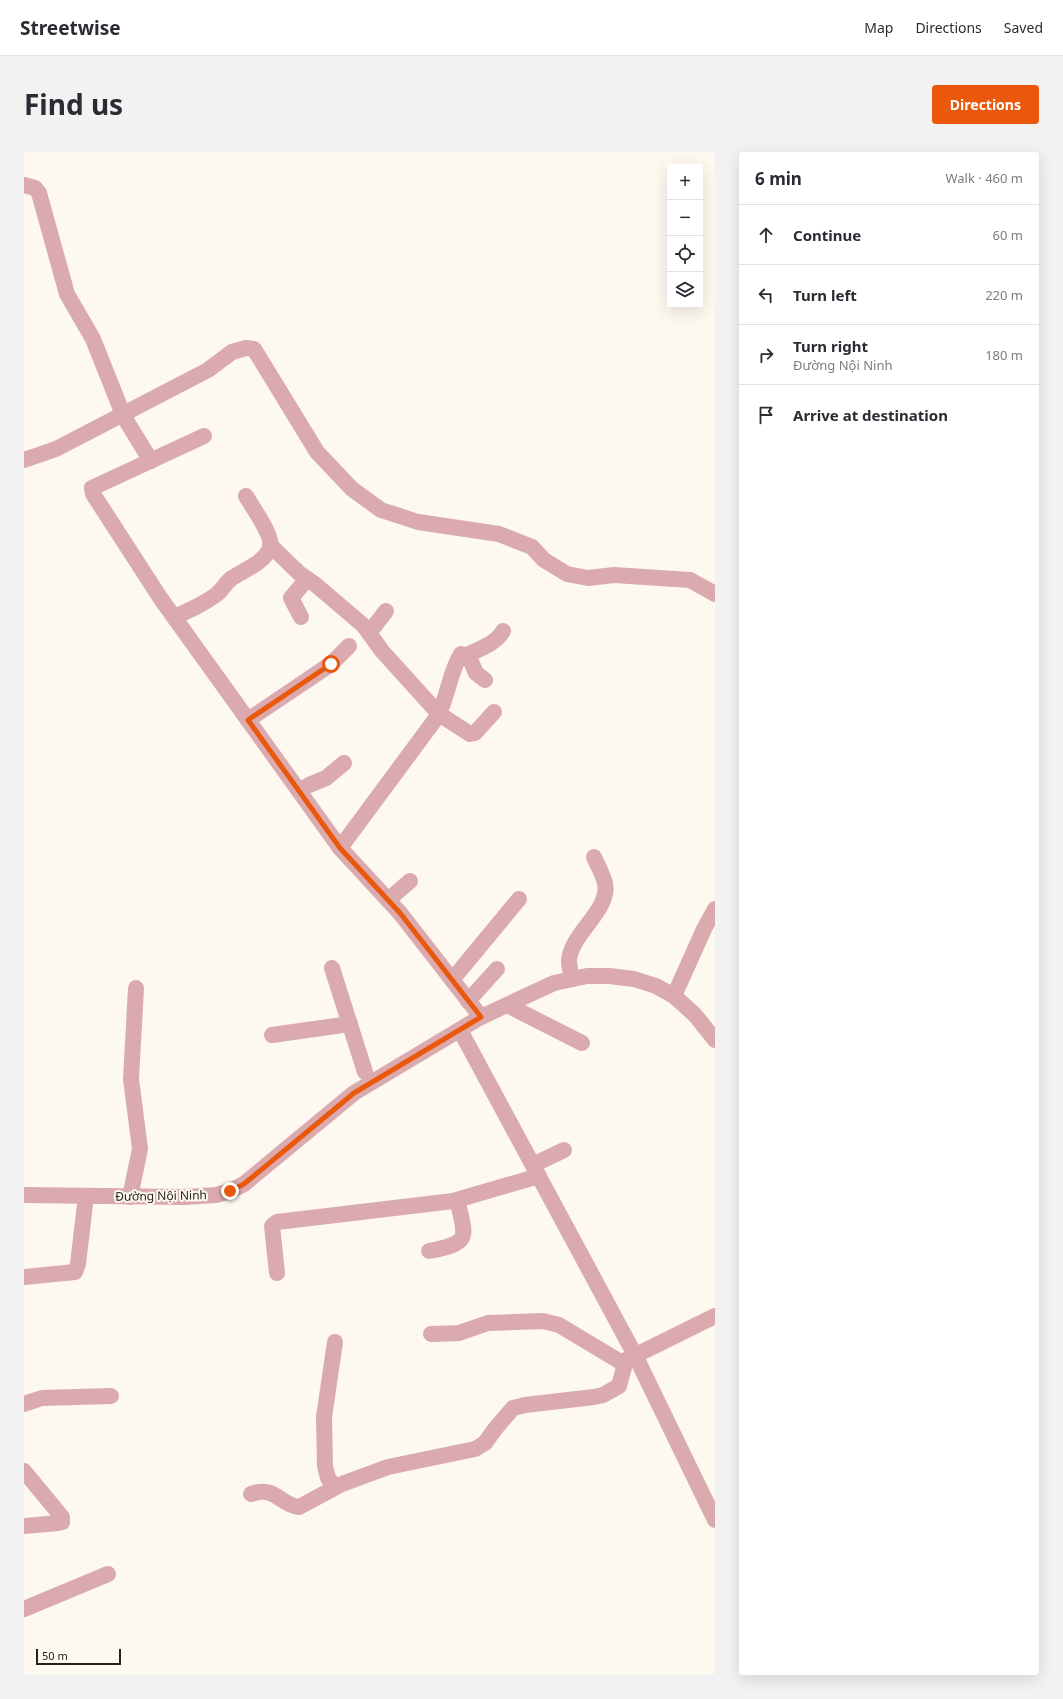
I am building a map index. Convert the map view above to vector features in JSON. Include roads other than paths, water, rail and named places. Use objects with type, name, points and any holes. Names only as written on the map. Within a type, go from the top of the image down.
[{"type":"street","points":[[24,185],[34,188],[39,194],[66,292],[93,339],[123,414],[151,461]]},
{"type":"street","points":[[24,460],[56,449],[208,370],[232,352],[246,348],[254,349],[317,452],[352,489],[381,510],[418,522],[499,534],[532,547],[544,560],[567,574],[588,578],[614,575],[690,580],[715,594]]},
{"type":"street","points":[[204,436],[92,488],[92,491],[174,617],[340,848],[400,913],[481,1017]]},
{"type":"street","points":[[174,617],[201,606],[218,593],[232,579],[252,568],[262,559],[270,548],[270,538],[246,496]]},
{"type":"street","points":[[270,545],[299,573],[342,606],[369,633],[382,651],[439,714],[470,734],[475,733],[494,712]]},
{"type":"street","points":[[301,617],[291,598],[306,578]]},
{"type":"street","points":[[369,633],[386,611]]},
{"type":"street","points":[[467,656],[494,642],[499,638],[503,631]]},
{"type":"street","points":[[248,720],[331,664],[349,646]]},
{"type":"street","points":[[340,848],[439,714],[448,693],[455,663],[461,654],[467,656],[476,673],[485,680]]},
{"type":"street","points":[[299,791],[326,778],[344,763]]},
{"type":"street","points":[[572,979],[570,961],[574,945],[596,912],[606,892],[605,883],[594,858]]},
{"type":"street","points":[[388,900],[410,881]]},
{"type":"street","points":[[452,980],[519,899]]},
{"type":"street","points":[[674,996],[704,929],[715,909]]},
{"type":"street","points":[[332,968],[367,1078]]},
{"type":"street","points":[[468,1001],[497,969]]},
{"type":"street","name":"Đường Nội Ninh","points":[[24,1195],[130,1197],[197,1196],[216,1195],[230,1191],[244,1184],[348,1098],[367,1078],[460,1030],[481,1017],[554,983],[587,976],[609,976],[634,979],[656,986],[674,996],[695,1015],[713,1036]]},
{"type":"street","points":[[130,1197],[140,1149],[131,1079],[136,988]]},
{"type":"street","points":[[507,1005],[582,1043]]},
{"type":"street","points":[[272,1035],[350,1024]]},
{"type":"street","points":[[460,1030],[536,1171],[630,1360],[715,1520]]},
{"type":"street","points":[[277,1273],[272,1226],[277,1222],[457,1200],[536,1171],[564,1150]]},
{"type":"street","points":[[24,1277],[74,1272],[78,1264],[86,1196]]},
{"type":"street","points":[[429,1251],[453,1245],[461,1241],[464,1236],[457,1200]]},
{"type":"street","points":[[251,1494],[258,1491],[270,1493],[278,1496],[293,1506],[299,1507],[335,1488],[388,1467],[475,1449],[485,1442],[494,1429],[514,1408],[603,1395],[619,1386],[630,1360],[715,1316]]},
{"type":"street","points":[[431,1334],[458,1333],[488,1323],[543,1321],[559,1325],[630,1360]]},
{"type":"street","points":[[334,1342],[324,1417],[325,1466],[328,1478],[335,1488]]},
{"type":"street","points":[[24,1404],[42,1398],[111,1396]]},
{"type":"street","points":[[24,1471],[62,1517],[62,1522],[24,1526]]},
{"type":"street","points":[[24,1609],[108,1574]]}]
